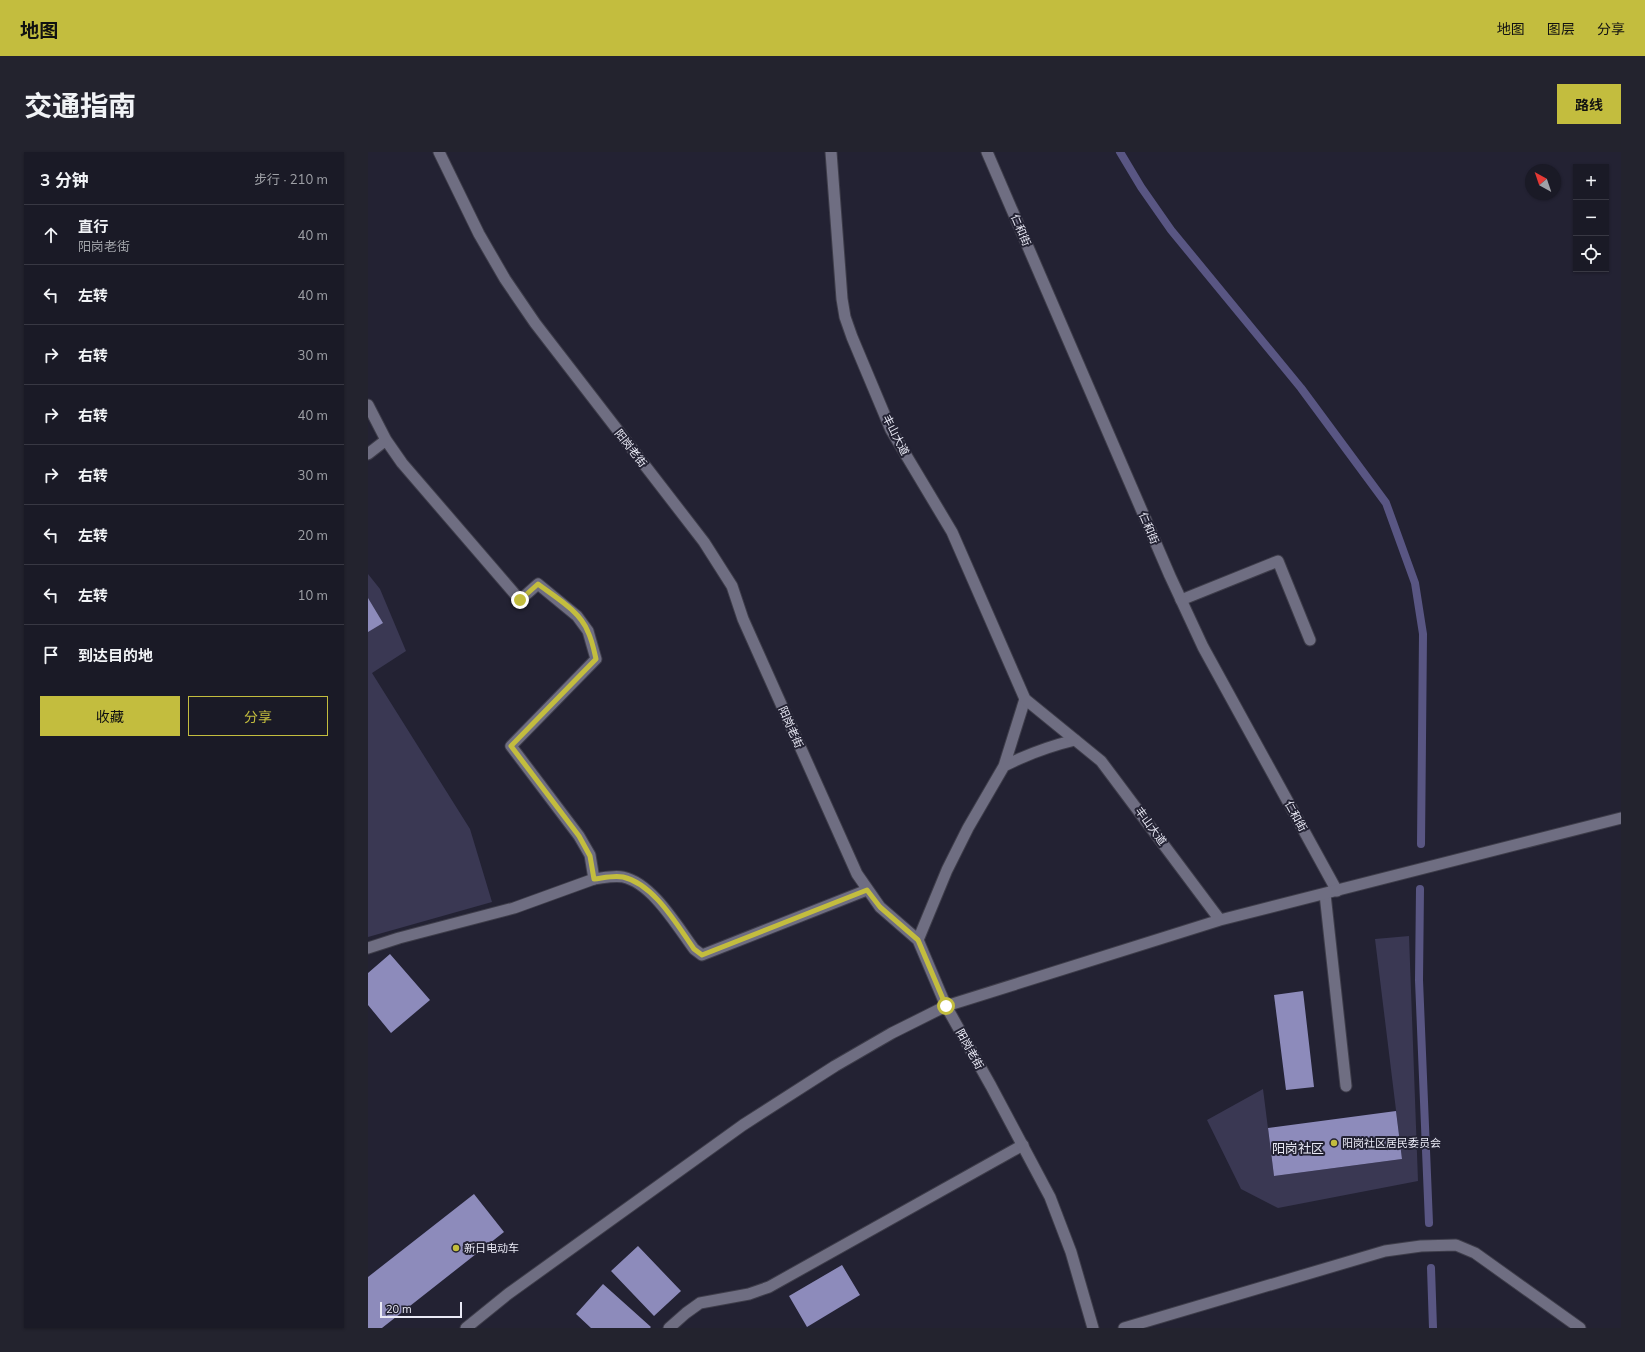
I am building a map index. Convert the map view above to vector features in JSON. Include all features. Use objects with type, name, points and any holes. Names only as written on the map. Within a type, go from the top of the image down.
[{"type":"street","name":"阳岗老街","points":[[439,152],[479,234],[513,292],[535,323],[704,542],[732,586],[746,626],[857,874],[880,907],[918,940],[946,1006],[1050,1197],[1062,1226],[1093,1328]]},
{"type":"street","name":"丰山大道","points":[[831,152],[842,299],[845,317],[852,337],[891,430],[952,532],[1024,699],[1101,761],[1220,920]]},
{"type":"street","name":"仁和街","points":[[987,152],[1181,600],[1203,647],[1337,891]]},
{"type":"street","points":[[368,405],[386,440],[402,463],[520,600],[538,584],[577,616],[588,630],[596,659],[511,746],[579,836],[590,856],[594,879]]},
{"type":"street","points":[[368,454],[386,440]]},
{"type":"street","points":[[1181,600],[1278,561],[1310,640]]},
{"type":"street","points":[[918,940],[947,870],[968,828],[1004,766],[1024,699]]},
{"type":"street","points":[[1004,766],[1028,754],[1050,746],[1075,740]]},
{"type":"street","points":[[466,1328],[521,1285],[743,1125],[834,1066],[892,1033],[946,1006],[1220,920],[1621,818]]},
{"type":"street","points":[[368,948],[399,938],[514,908],[594,879],[622,877],[638,884],[657,898],[694,949],[702,955],[867,890]]},
{"type":"street","points":[[1325,894],[1346,1086]]},
{"type":"street","points":[[669,1328],[700,1303],[750,1294],[769,1287],[1023,1145]]},
{"type":"street","points":[[1124,1328],[1385,1251],[1421,1246],[1456,1245],[1475,1253],[1580,1328]]},
{"type":"shaded area","points":[[368,574],[380,589],[406,651],[372,673],[470,829],[492,902],[368,937]]},
{"type":"shaded area","points":[[1409,936],[1418,1181],[1278,1208],[1241,1189],[1207,1120],[1263,1089],[1274,1176],[1402,1159],[1375,939]]},
{"type":"building","points":[[368,598],[383,623],[368,632]]},
{"type":"building","points":[[390,954],[430,1000],[391,1033],[368,1005],[368,973]]},
{"type":"building","points":[[1303,991],[1314,1087],[1286,1090],[1274,995]]},
{"type":"building","points":[[1396,1111],[1402,1159],[1274,1176],[1268,1128]]},
{"type":"building","points":[[474,1194],[504,1232],[382,1328],[368,1328],[368,1277]]},
{"type":"building","points":[[638,1246],[681,1291],[654,1316],[611,1271]]},
{"type":"building","points":[[842,1265],[860,1295],[807,1327],[789,1296]]},
{"type":"building","points":[[603,1284],[651,1327],[591,1328],[576,1314]]},
{"type":"waterway","points":[[1120,152],[1141,187],[1171,230],[1301,388],[1386,503],[1415,583],[1423,634],[1421,844]]},
{"type":"waterway","points":[[1420,889],[1419,980],[1429,1223]]},
{"type":"waterway","points":[[1431,1268],[1433,1328]]},
{"type":"place","name":"阳岗社区居民委员会","points":[[1334,1143]]},
{"type":"place","name":"新日电动车","points":[[456,1248]]},
{"type":"district","name":"阳岗社区","points":[[1298,1148]]},
{"type":"route","points":[[520,600],[538,584],[560,600],[577,616],[588,630],[596,659],[511,746],[579,836],[590,856],[594,879],[622,877],[638,884],[657,898],[694,949],[702,955],[867,890],[880,907],[918,940],[946,1006]]}]
